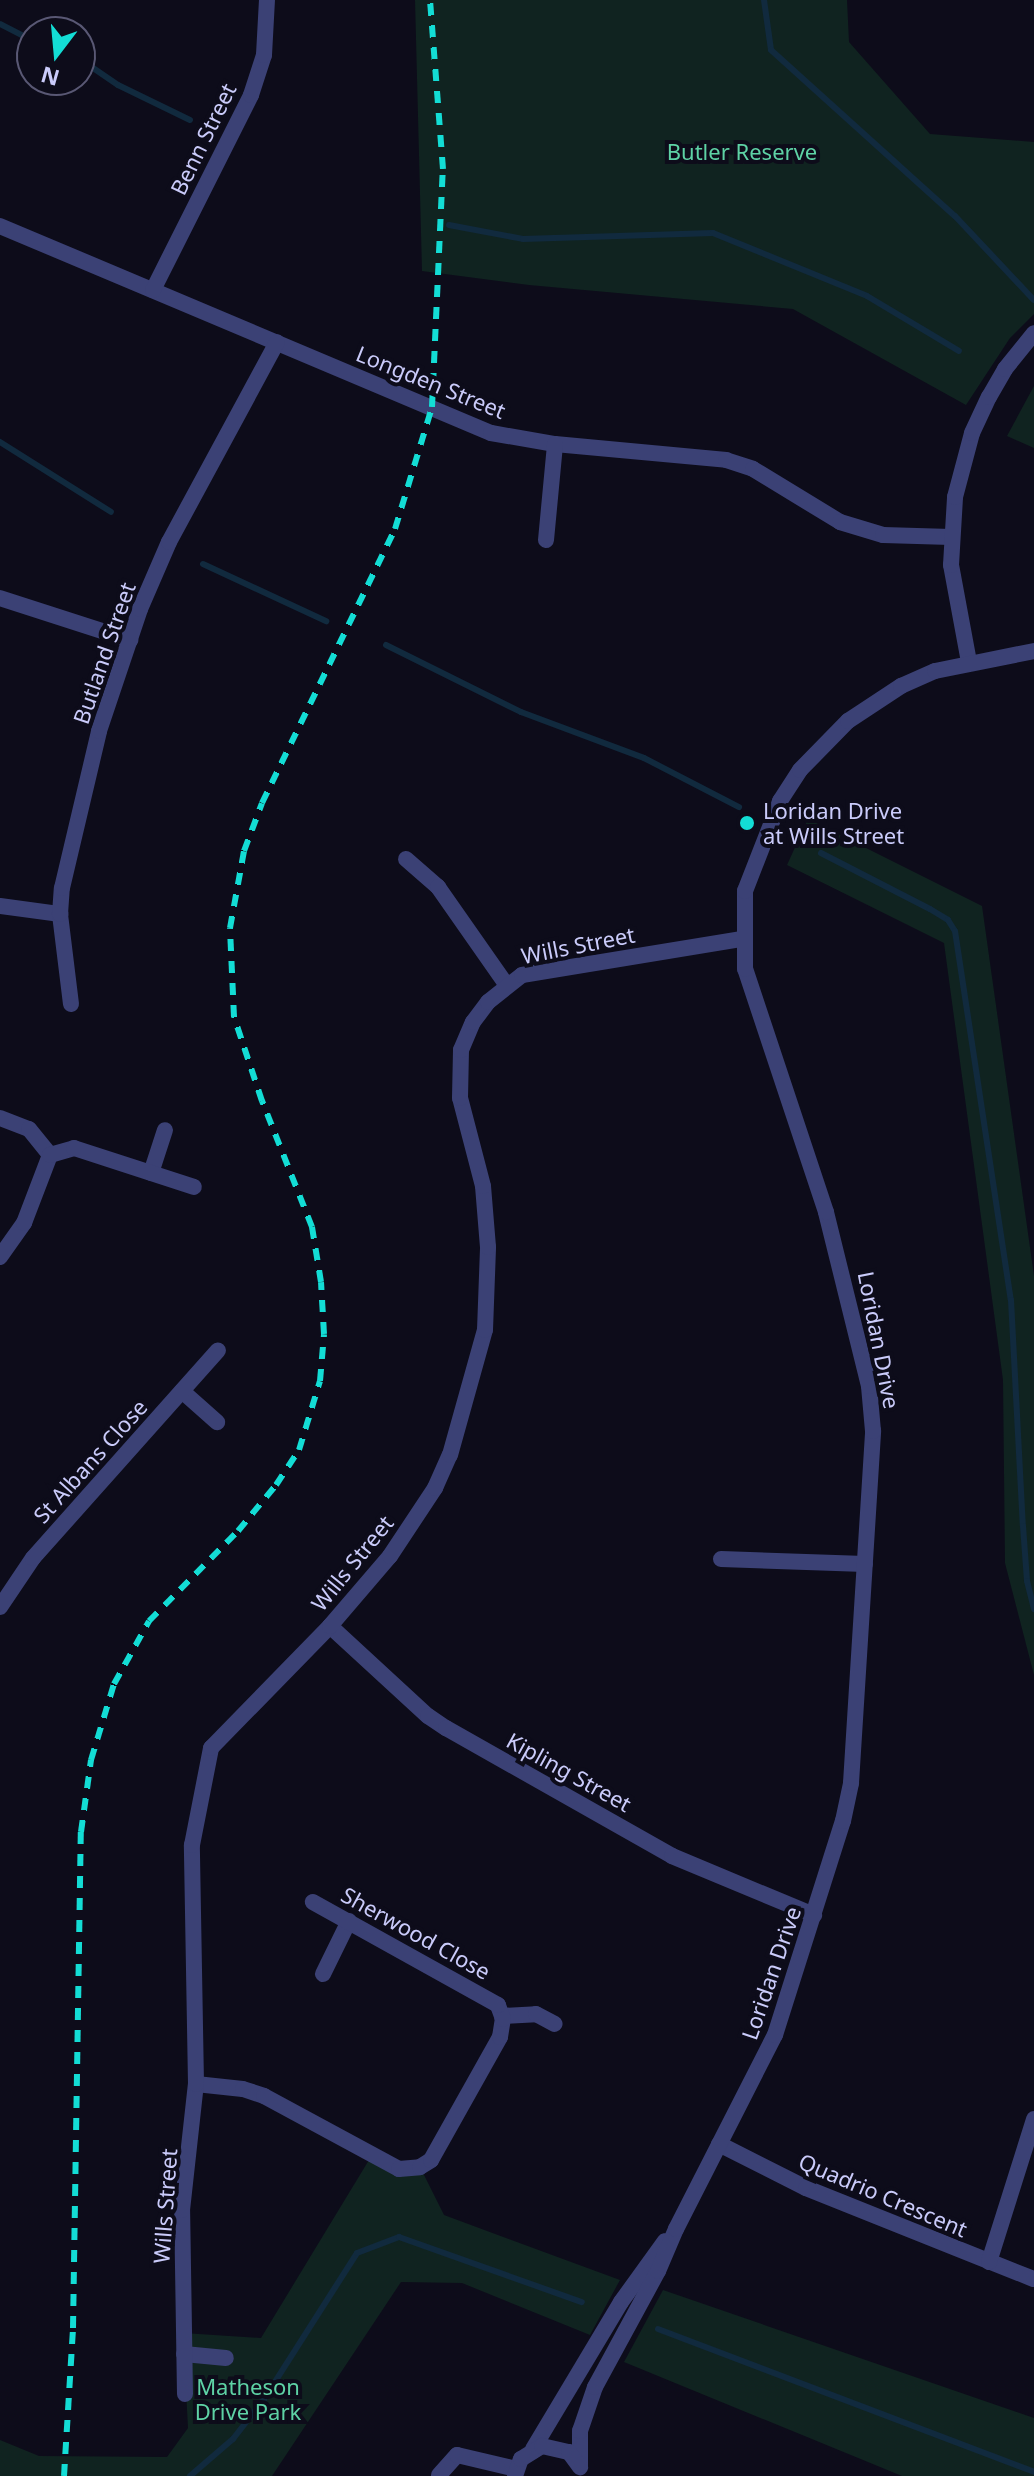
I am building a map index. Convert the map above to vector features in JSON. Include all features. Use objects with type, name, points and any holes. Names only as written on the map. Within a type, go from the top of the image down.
[{"type":"street","name":"Benn Street","points":[[153,290],[251,95],[264,55],[264,1]]},
{"type":"street","name":"Longden Street","points":[[0,226],[491,433],[555,444],[726,460],[753,469],[840,522],[883,535],[951,537]]},
{"type":"street","points":[[969,662],[953,593],[951,537],[955,497],[972,433],[1005,369],[1034,333]]},
{"type":"street","name":"Butland Street","points":[[71,1004],[60,914],[62,888],[99,731],[130,640],[169,542],[277,342]]},
{"type":"street","points":[[546,540],[555,444]]},
{"type":"street","points":[[0,598],[130,640]]},
{"type":"street","name":"Loridan Drive","points":[[583,2473],[580,2431],[586,2408],[775,2035],[814,1915],[851,1783],[873,1431],[869,1386],[840,1258],[745,969],[742,939],[745,891],[753,861],[780,801],[818,748],[878,699],[935,671],[1034,651]]},
{"type":"street","points":[[406,859],[438,887],[506,984]]},
{"type":"street","points":[[0,906],[60,914]]},
{"type":"street","name":"Wills Street","points":[[185,2394],[182,2210],[196,2084],[192,1845],[211,1748],[330,1626],[390,1556],[435,1488],[450,1455],[485,1330],[486,1213],[457,1076],[461,1050],[473,1022],[506,984],[538,971],[742,939]]},
{"type":"street","points":[[0,1118],[29,1129],[50,1155]]},
{"type":"street","points":[[151,1173],[165,1130]]},
{"type":"street","points":[[50,1155],[74,1148],[194,1187]]},
{"type":"street","points":[[0,1257],[24,1223],[50,1155]]},
{"type":"street","name":"St Albans Close","points":[[0,1607],[33,1558],[218,1350]]},
{"type":"street","points":[[182,1391],[217,1422]]},
{"type":"street","points":[[721,1559],[865,1564]]},
{"type":"street","name":"Kipling Street","points":[[330,1626],[428,1716],[446,1728],[672,1856],[814,1915]]},
{"type":"street","name":"Sherwood Close","points":[[313,1902],[486,1996],[498,2005],[502,2016]]},
{"type":"street","points":[[323,1974],[349,1921]]},
{"type":"street","points":[[196,2084],[243,2089],[264,2096],[399,2169],[420,2167],[431,2160],[500,2037],[502,2016],[536,2014],[555,2024]]},
{"type":"street","points":[[989,2262],[1034,2119]]},
{"type":"street","name":"Quadrio Crescent","points":[[719,2144],[806,2188],[1034,2279]]},
{"type":"street","name":"Loridan Drive","points":[[515,2473],[533,2449],[645,2265],[676,2229]]},
{"type":"street","points":[[184,2354],[226,2358]]},
{"type":"street","points":[[533,2449],[561,2447],[583,2473]]},
{"type":"street","points":[[439,2475],[450,2459],[457,2455],[515,2473]]},
{"type":"green space","name":"Butler Reserve","points":[[415,0],[847,0],[849,42],[930,134],[1034,142],[1034,314],[1010,338],[966,405],[793,309],[529,285],[422,271]]},
{"type":"green space","points":[[1034,386],[1034,448],[1007,436]]},
{"type":"green space","points":[[808,819],[982,906],[1034,1276],[1034,1675],[1005,1563],[1003,1380],[944,943],[787,865]]},
{"type":"green space","name":"Matheson Drive Park","points":[[372,2155],[420,2167],[444,2215],[620,2280],[590,2335],[462,2283],[401,2282],[272,2476],[0,2476],[0,2440],[39,2456],[167,2457],[188,2428],[183,2333],[261,2338]]},
{"type":"green space","points":[[663,2290],[1034,2418],[1034,2476],[902,2476],[624,2362]]},
{"type":"waterway","points":[[764,0],[771,50],[955,216],[1034,300]]},
{"type":"waterway","points":[[0,24],[16,32]]},
{"type":"waterway","points":[[96,70],[118,85],[190,120]]},
{"type":"waterway","points":[[449,225],[523,239],[713,233],[867,296],[959,351]]},
{"type":"waterway","points":[[0,442],[111,512]]},
{"type":"waterway","points":[[203,564],[326,621]]},
{"type":"waterway","points":[[386,645],[521,712],[644,758],[739,807]]},
{"type":"waterway","points":[[821,853],[930,909],[948,920],[955,931],[1011,1300],[1027,1581],[1034,1609]]},
{"type":"waterway","points":[[190,2476],[233,2439],[264,2399],[357,2253],[399,2237],[582,2302]]},
{"type":"waterway","points":[[658,2329],[1034,2472]]},
{"type":"railway","points":[[64,2476],[73,2328],[81,1832],[91,1760],[114,1684],[149,1621],[238,1531],[276,1485],[299,1450],[320,1381],[324,1334],[321,1282],[312,1227],[262,1101],[234,1017],[230,928],[244,851],[262,803],[395,529],[432,407],[443,169],[430,0]]},
{"type":"place","name":"Loridan Drive at Wills Street","points":[[747,823]]}]
